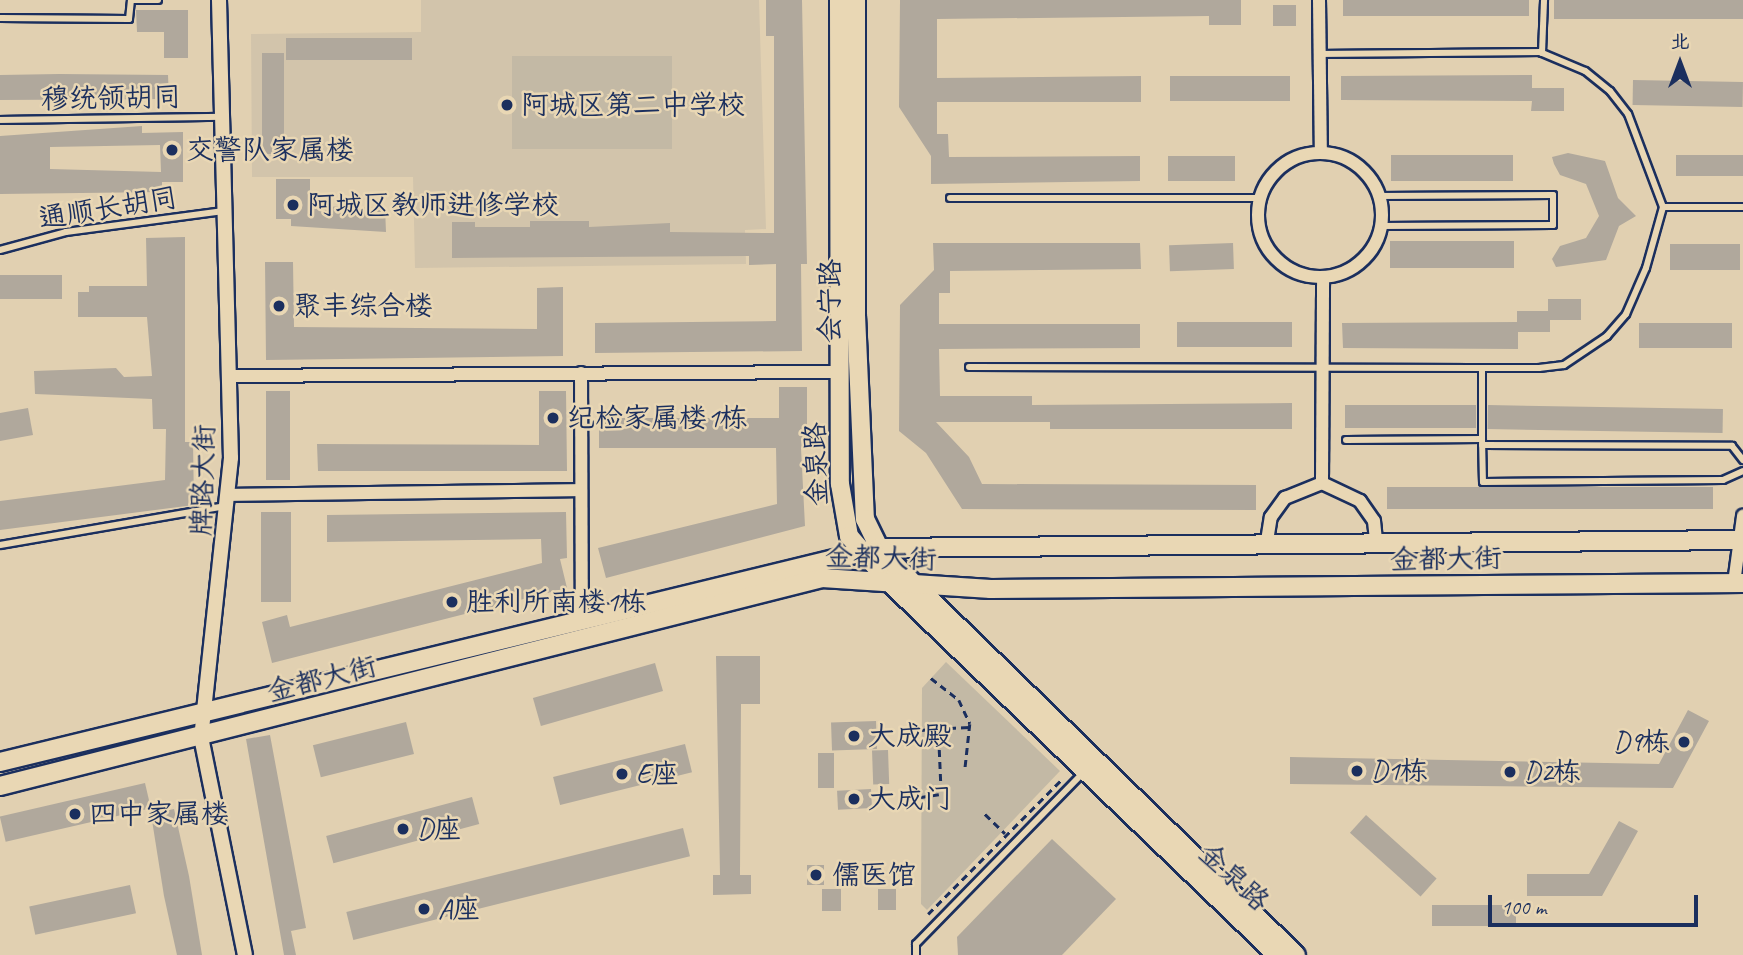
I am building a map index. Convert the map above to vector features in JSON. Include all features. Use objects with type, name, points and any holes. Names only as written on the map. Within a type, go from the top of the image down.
[{"type":"main road","name":"金泉路","points":[[839,0],[842,505],[859,553],[1277,955]]},
{"type":"main road","name":"会宁路","points":[[856,0],[860,499],[879,548],[913,583]]},
{"type":"main road","name":"金都大街","points":[[0,762],[879,548],[1268,541],[1741,540]]},
{"type":"main road","name":"金都大街","points":[[0,786],[822,578],[991,589],[1739,583]]},
{"type":"main road","name":"金泉路","points":[[913,583],[1296,955]]},
{"type":"street","name":"牌路大街","points":[[219,0],[229,376],[229,500],[201,711],[201,737],[244,955]]},
{"type":"street","points":[[1319,0],[1321,153]]},
{"type":"street","points":[[1321,153],[1355,164],[1379,196],[1381,226],[1356,265],[1322,276],[1287,267],[1269,250],[1259,228],[1261,198],[1286,163],[1321,153]]},
{"type":"street","points":[[1322,276],[1322,483]]},
{"type":"street","points":[[229,376],[840,372]]},
{"type":"street","points":[[581,373],[582,620]]},
{"type":"street","points":[[1268,541],[1271,517],[1284,498],[1322,483],[1360,501],[1374,521],[1376,541]]},
{"type":"street","points":[[229,500],[581,490]]},
{"type":"street","points":[[1739,583],[1743,516]]},
{"type":"lane","points":[[0,18],[129,19],[131,0],[158,0]]},
{"type":"lane","points":[[1542,53],[1544,0]]},
{"type":"lane","points":[[969,367],[1482,370],[1564,365],[1588,353],[1626,314],[1658,236],[1663,207],[1628,114],[1585,71],[1542,53],[1320,54]]},
{"type":"lane","name":"穆统领胡同","points":[[0,120],[222,117]]},
{"type":"lane","points":[[1379,196],[1553,195],[1553,226],[1381,226]]},
{"type":"lane","points":[[950,198],[1261,198]]},
{"type":"lane","points":[[1663,207],[1743,207]]},
{"type":"lane","name":"通顺长胡同","points":[[0,250],[66,233],[224,212]]},
{"type":"lane","points":[[1482,370],[1483,482],[1723,480],[1743,471]]},
{"type":"lane","points":[[1346,440],[1732,446],[1743,460]]},
{"type":"lane","points":[[0,545],[229,500]]},
{"type":"lane","points":[[916,955],[916,944],[1084,772]]},
{"type":"path","points":[[931,678],[959,700],[971,727],[965,770]]},
{"type":"path","points":[[949,727],[971,727]]},
{"type":"path","points":[[922,730],[929,729]]},
{"type":"path","points":[[939,738],[941,783]]},
{"type":"path","points":[[928,914],[1060,777],[1070,787]]},
{"type":"path","points":[[922,797],[939,794]]},
{"type":"path","points":[[985,814],[1005,834]]},
{"type":"shaded area","name":"阿城区第二中学校","points":[[421,0],[759,0],[766,229],[745,230],[746,264],[415,268],[413,177],[252,177],[251,34],[421,32]]},
{"type":"shaded area","points":[[512,56],[672,56],[672,149],[512,149]]},
{"type":"shaded area","points":[[946,662],[1060,771],[927,910],[921,904],[922,688]]},
{"type":"building","points":[[766,0],[802,0],[807,264],[801,264],[802,351],[595,353],[595,323],[776,321],[776,264],[749,265],[749,256],[452,258],[452,222],[475,222],[475,227],[530,227],[530,221],[589,221],[589,227],[670,223],[670,232],[774,233],[774,36],[766,36]]},
{"type":"building","points":[[900,0],[1241,0],[1241,25],[1209,25],[1209,16],[937,19],[937,78],[1141,76],[1141,102],[937,102],[937,134],[948,134],[949,157],[1140,156],[1140,181],[931,184],[931,156],[899,107]]},
{"type":"building","points":[[1343,0],[1529,0],[1529,16],[1343,16]]},
{"type":"building","points":[[1554,0],[1743,0],[1743,19],[1554,19]]},
{"type":"building","points":[[1273,5],[1296,5],[1296,26],[1273,26]]},
{"type":"building","points":[[136,10],[188,10],[188,58],[164,58],[164,32],[137,32]]},
{"type":"building","points":[[286,38],[412,38],[412,60],[286,60]]},
{"type":"building","points":[[262,53],[284,53],[284,154],[262,154]]},
{"type":"building","points":[[0,75],[168,75],[169,99],[0,100]]},
{"type":"building","points":[[1532,75],[1532,88],[1564,88],[1564,111],[1531,111],[1532,101],[1341,100],[1341,76]]},
{"type":"building","points":[[1170,76],[1290,76],[1290,101],[1170,101]]},
{"type":"building","points":[[1633,80],[1743,82],[1743,107],[1633,105]]},
{"type":"building","points":[[142,126],[142,133],[183,132],[183,182],[162,182],[162,192],[0,194],[0,136]],"holes":[[[160,145],[161,172],[50,169],[50,147]]]},
{"type":"building","points":[[1568,153],[1605,161],[1618,198],[1636,216],[1619,226],[1606,260],[1556,267],[1552,259],[1560,246],[1586,238],[1599,216],[1586,184],[1560,175],[1554,164],[1552,157]]},
{"type":"building","points":[[1391,155],[1513,155],[1513,181],[1391,181]]},
{"type":"building","points":[[1676,155],[1743,155],[1743,176],[1676,176]]},
{"type":"building","points":[[1168,156],[1235,156],[1235,181],[1168,181]]},
{"type":"building","name":"阿城区教师进修学校","points":[[276,179],[310,179],[310,206],[385,208],[386,232],[291,226],[291,219],[276,219]]},
{"type":"building","points":[[185,237],[185,442],[193,442],[194,505],[0,530],[0,501],[165,480],[166,429],[153,429],[152,399],[35,394],[34,371],[116,368],[124,377],[152,376],[147,317],[78,317],[78,292],[89,292],[89,286],[147,286],[146,238]]},
{"type":"building","points":[[1390,241],[1514,241],[1514,268],[1390,268]]},
{"type":"building","points":[[933,243],[1140,243],[1141,269],[950,271],[950,293],[939,293],[939,324],[1140,324],[1140,348],[939,349],[940,396],[1032,396],[1032,405],[1292,403],[1292,429],[1050,429],[1050,422],[936,422],[969,457],[982,484],[1256,485],[1256,510],[962,509],[926,453],[899,431],[900,305],[934,270]]},
{"type":"building","points":[[1233,243],[1234,269],[1170,271],[1169,245]]},
{"type":"building","points":[[1670,244],[1740,244],[1740,270],[1670,270]]},
{"type":"building","name":"聚丰综合楼","points":[[265,262],[293,262],[294,327],[537,329],[537,288],[563,287],[563,356],[266,360]]},
{"type":"building","points":[[0,275],[62,275],[62,299],[0,299]]},
{"type":"building","points":[[1548,299],[1581,299],[1581,320],[1550,320],[1550,332],[1518,332],[1518,349],[1343,348],[1342,323],[1517,322],[1517,311],[1548,311]]},
{"type":"building","points":[[1177,322],[1292,322],[1292,347],[1177,347]]},
{"type":"building","points":[[1639,323],[1732,323],[1732,348],[1639,348]]},
{"type":"building","points":[[779,387],[807,387],[807,448],[801,448],[805,526],[606,578],[598,548],[777,504],[776,448],[599,448],[599,418],[779,418]]},
{"type":"building","points":[[266,391],[290,391],[290,480],[266,480]]},
{"type":"building","name":"纪检家属楼1栋","points":[[539,391],[566,391],[567,471],[318,471],[317,444],[539,445]]},
{"type":"building","points":[[1345,405],[1476,405],[1476,428],[1345,428]]},
{"type":"building","points":[[1488,405],[1723,409],[1723,433],[1488,429]]},
{"type":"building","points":[[28,408],[33,435],[0,441],[0,413]]},
{"type":"building","points":[[1387,487],[1713,487],[1713,509],[1387,509]]},
{"type":"building","points":[[261,512],[291,512],[291,602],[261,602]]},
{"type":"building","points":[[566,512],[567,558],[560,559],[567,588],[272,663],[262,622],[287,615],[290,627],[542,563],[541,539],[327,542],[327,515]]},
{"type":"building","points":[[716,656],[760,656],[760,704],[741,704],[740,875],[751,875],[751,894],[713,895],[713,875],[720,875]]},
{"type":"building","points":[[655,663],[663,691],[541,726],[533,698]]},
{"type":"building","points":[[1688,710],[1709,721],[1673,788],[1290,784],[1290,757],[1659,764]]},
{"type":"building","name":"大成殿","points":[[876,721],[877,749],[832,751],[831,723]]},
{"type":"building","points":[[406,722],[414,754],[321,777],[313,745]]},
{"type":"building","points":[[270,735],[306,928],[291,931],[296,955],[284,955],[246,739]]},
{"type":"building","name":"E座","points":[[685,744],[692,772],[560,805],[553,777]]},
{"type":"building","points":[[888,750],[889,784],[873,785],[872,751]]},
{"type":"building","points":[[818,753],[834,753],[834,788],[818,788]]},
{"type":"building","name":"四中家属楼","points":[[145,783],[151,808],[6,842],[0,816]]},
{"type":"building","name":"大成门","points":[[871,789],[872,808],[838,810],[837,791]]},
{"type":"building","name":"D座","points":[[472,797],[479,824],[333,863],[326,836]]},
{"type":"building","points":[[174,809],[189,876],[202,955],[177,955],[164,896],[151,814]]},
{"type":"building","points":[[1366,815],[1437,879],[1421,896],[1350,833]]},
{"type":"building","points":[[1619,821],[1638,831],[1602,896],[1527,896],[1527,874],[1589,874]]},
{"type":"building","points":[[683,828],[690,856],[353,940],[346,912]]},
{"type":"building","points":[[1052,839],[1116,899],[1062,955],[958,955],[957,937]]},
{"type":"building","name":"儒医馆","points":[[807,865],[824,865],[824,885],[807,885]]},
{"type":"building","points":[[130,885],[136,913],[35,935],[29,906]]},
{"type":"building","points":[[822,889],[841,889],[841,911],[822,911]]},
{"type":"building","points":[[878,889],[896,889],[896,910],[878,910]]},
{"type":"building","points":[[1432,905],[1516,905],[1516,926],[1432,926]]},
{"type":"place","name":"阿城区第二中学校","points":[[507,105]]},
{"type":"place","name":"交警队家属楼","points":[[172,150]]},
{"type":"place","name":"阿城区教师进修学校","points":[[293,205]]},
{"type":"place","name":"聚丰综合楼","points":[[279,306]]},
{"type":"place","name":"纪检家属楼1栋","points":[[553,418]]},
{"type":"place","name":"胜利所南楼1栋","points":[[452,602]]},
{"type":"place","name":"大成殿","points":[[854,736]]},
{"type":"place","name":"D9栋","points":[[1684,742]]},
{"type":"place","name":"D1栋","points":[[1357,771]]},
{"type":"place","name":"D2栋","points":[[1510,772]]},
{"type":"place","name":"E座","points":[[622,774]]},
{"type":"place","name":"大成门","points":[[854,799]]},
{"type":"place","name":"四中家属楼","points":[[75,814]]},
{"type":"place","name":"D座","points":[[403,829]]},
{"type":"place","name":"儒医馆","points":[[816,875]]},
{"type":"place","name":"A座","points":[[424,909]]}]
